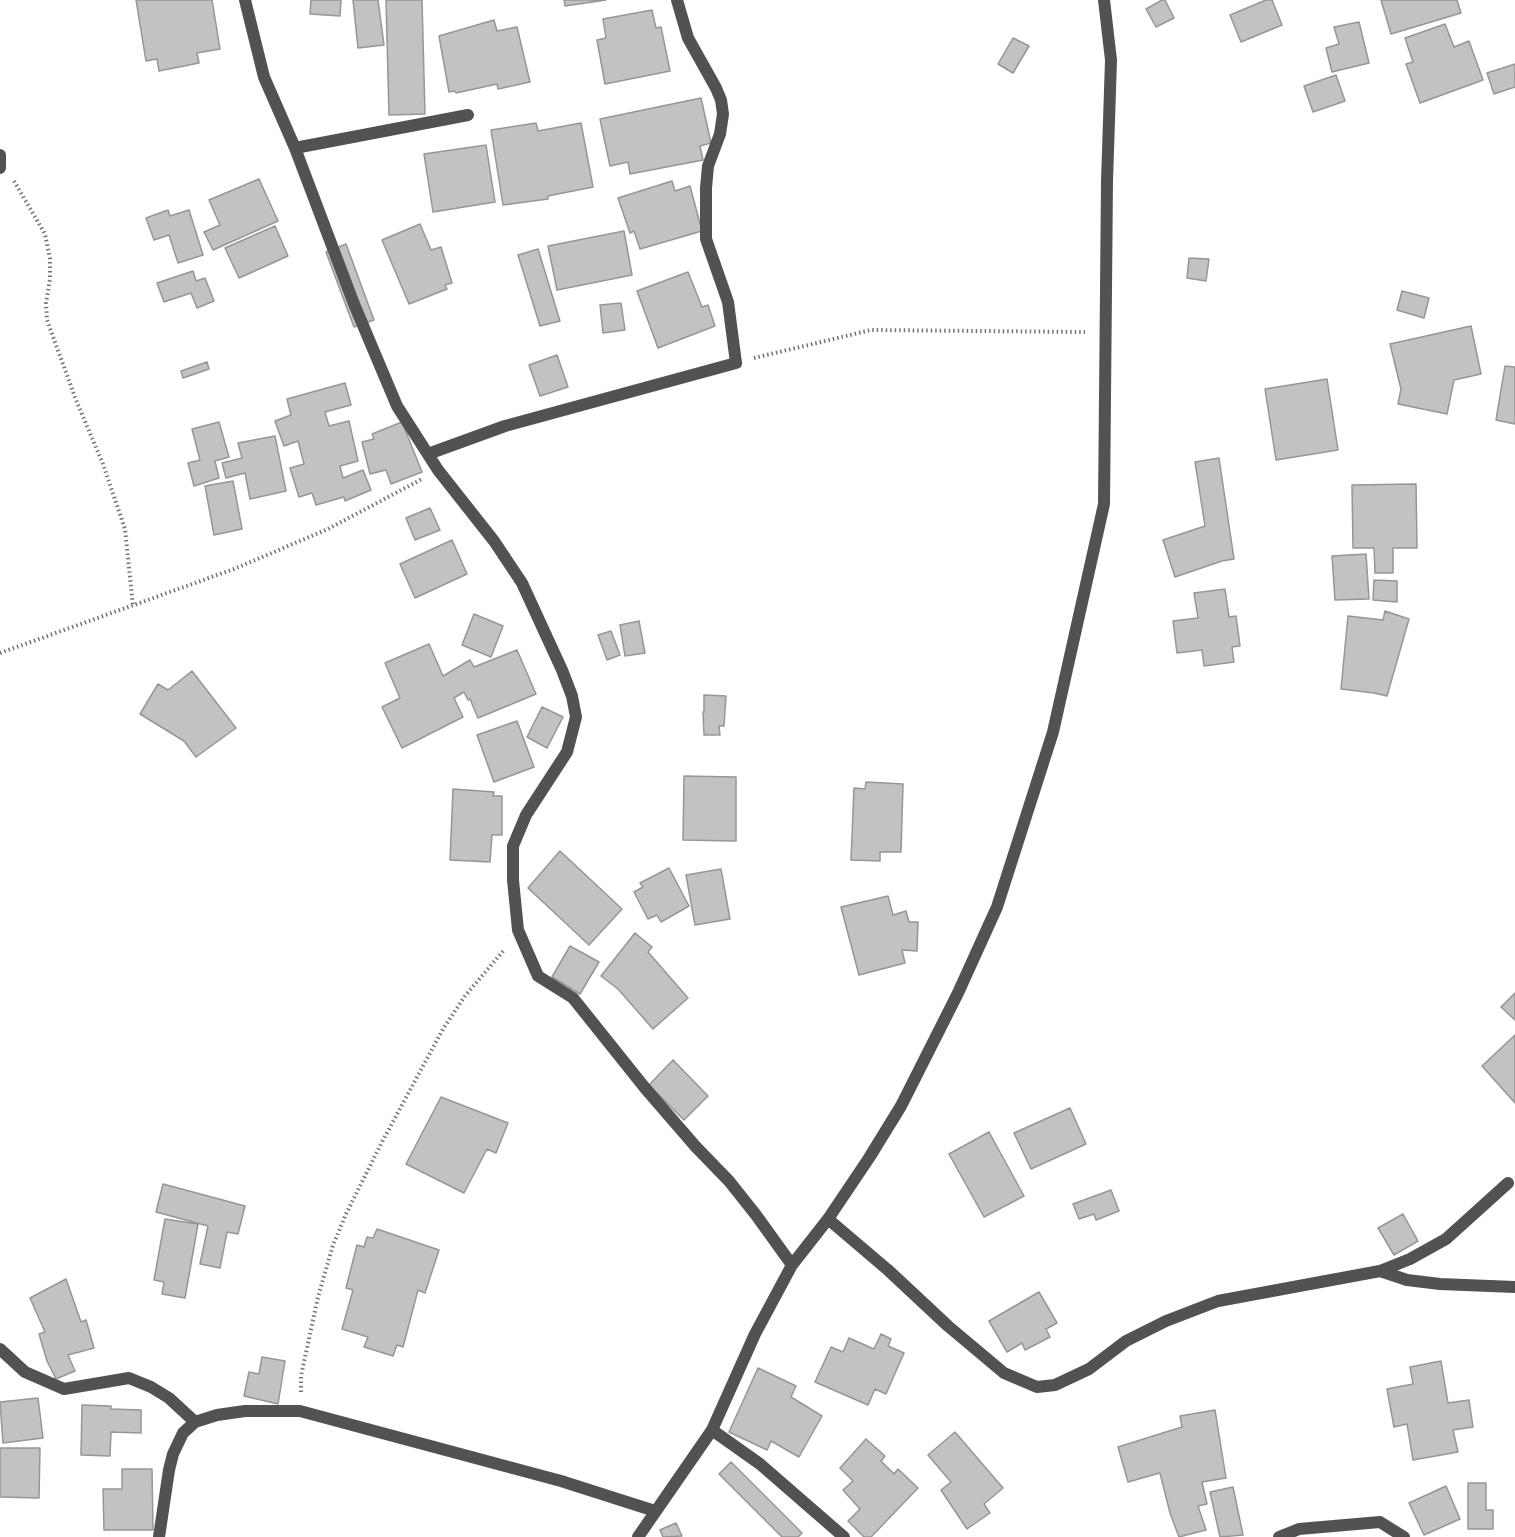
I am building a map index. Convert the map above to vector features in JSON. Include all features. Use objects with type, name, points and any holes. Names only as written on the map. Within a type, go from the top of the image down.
[{"type":"street","points":[[245,0],[264,77],[295,147],[354,304],[396,406],[438,470],[494,541],[522,584],[572,696],[576,717],[567,752],[526,815],[513,846],[513,880],[518,930],[538,976],[573,998],[645,1088],[735,1189],[792,1265]]},
{"type":"street","points":[[428,454],[505,426],[736,363],[728,302],[706,239],[708,166],[720,134],[723,114],[721,100],[688,38],[677,0]]},
{"type":"street","points":[[638,1537],[712,1430],[755,1335],[792,1265],[828,1219],[901,1106],[958,993],[997,907],[1031,805],[1053,732],[1104,504],[1107,181],[1111,60],[1104,0]]},
{"type":"street","points":[[295,147],[468,115]]},
{"type":"street","points":[[828,1219],[1004,1373],[1037,1387],[1055,1385],[1089,1369],[1126,1341],[1166,1321],[1218,1301],[1380,1271],[1410,1259],[1446,1239],[1508,1183]]},
{"type":"street","points":[[1380,1271],[1407,1280],[1440,1284],[1515,1287]]},
{"type":"street","points":[[0,1349],[25,1372],[64,1389],[129,1378],[169,1398],[195,1422]]},
{"type":"street","points":[[159,1537],[173,1454],[183,1433],[195,1422],[217,1415],[245,1411],[300,1411],[561,1481],[655,1511]]},
{"type":"street","points":[[712,1430],[760,1464],[844,1537]]},
{"type":"street","points":[[1279,1537],[1299,1529],[1380,1522],[1404,1537]]},
{"type":"path","points":[[0,161],[45,234],[51,259],[46,303],[47,320],[76,400],[103,464],[125,529],[133,606]]},
{"type":"path","points":[[736,363],[871,330],[1107,333]]},
{"type":"path","points":[[0,653],[234,569],[328,529],[438,470]]},
{"type":"path","points":[[300,1411],[301,1376],[318,1297],[333,1245],[346,1214],[443,1029],[465,996],[518,930]]},
{"type":"building","points":[[136,0],[212,0],[220,49],[197,53],[199,63],[159,71],[157,59],[146,61]]},
{"type":"building","points":[[311,0],[341,0],[340,16],[310,14]]},
{"type":"building","points":[[353,0],[378,0],[384,45],[358,48]]},
{"type":"building","points":[[386,0],[422,0],[425,114],[389,115]]},
{"type":"building","points":[[564,0],[606,0],[565,6]]},
{"type":"building","points":[[1165,0],[1174,18],[1156,27],[1146,9]]},
{"type":"building","points":[[1266,0],[1272,0],[1282,25],[1241,42],[1230,15]]},
{"type":"building","points":[[1381,0],[1457,0],[1461,13],[1391,34]]},
{"type":"building","points":[[652,10],[656,28],[661,27],[670,71],[605,84],[597,40],[606,38],[603,19]]},
{"type":"building","points":[[494,20],[497,31],[517,27],[530,82],[498,89],[497,84],[456,93],[455,91],[449,92],[439,36]]},
{"type":"building","points":[[1359,22],[1369,63],[1332,72],[1326,48],[1339,44],[1334,27]]},
{"type":"building","points":[[1445,24],[1454,47],[1469,41],[1483,80],[1420,103],[1406,64],[1413,62],[1405,38]]},
{"type":"building","points":[[1013,38],[1029,46],[1013,73],[998,64]]},
{"type":"building","points":[[1515,64],[1515,87],[1494,94],[1487,73]]},
{"type":"building","points":[[1336,75],[1345,101],[1313,112],[1304,86]]},
{"type":"building","points":[[701,98],[711,143],[700,146],[703,160],[630,174],[628,162],[610,166],[600,119]]},
{"type":"building","points":[[536,123],[538,131],[581,123],[593,187],[548,196],[548,199],[503,205],[491,130]]},
{"type":"building","points":[[486,145],[495,202],[433,212],[424,154]]},
{"type":"building","points":[[259,179],[278,221],[213,250],[204,232],[220,225],[209,200]]},
{"type":"building","points":[[672,181],[675,191],[690,186],[702,231],[640,249],[634,231],[630,233],[618,198]]},
{"type":"building","points":[[168,210],[170,216],[189,210],[203,255],[178,263],[169,235],[154,240],[146,218]]},
{"type":"building","points":[[420,224],[431,250],[441,247],[452,283],[445,285],[447,289],[409,304],[382,240]]},
{"type":"building","points":[[275,226],[288,256],[239,278],[225,248]]},
{"type":"building","points":[[624,231],[632,275],[557,290],[548,246]]},
{"type":"building","points":[[346,244],[374,320],[354,327],[326,252]]},
{"type":"building","points":[[538,249],[560,321],[540,326],[518,255]]},
{"type":"building","points":[[1189,258],[1209,259],[1206,281],[1187,278]]},
{"type":"building","points":[[193,271],[196,281],[205,278],[214,301],[197,308],[191,293],[164,302],[157,283]]},
{"type":"building","points":[[688,272],[702,307],[708,305],[715,326],[658,348],[637,291]]},
{"type":"building","points":[[1402,291],[1429,298],[1424,318],[1397,310]]},
{"type":"building","points":[[621,303],[625,330],[603,333],[600,305]]},
{"type":"building","points":[[1471,326],[1481,374],[1454,380],[1447,414],[1398,404],[1401,389],[1390,344]]},
{"type":"building","points":[[557,355],[568,387],[540,396],[529,365]]},
{"type":"building","points":[[207,362],[209,369],[183,378],[181,371]]},
{"type":"building","points":[[1505,366],[1515,367],[1515,424],[1496,420]]},
{"type":"building","points":[[1327,379],[1338,450],[1276,460],[1265,389]]},
{"type":"building","points":[[345,383],[351,405],[325,412],[329,426],[349,421],[358,461],[340,466],[343,478],[363,470],[371,490],[345,501],[344,497],[316,505],[312,493],[299,497],[290,468],[304,464],[298,441],[284,446],[275,421],[291,415],[287,399]]},
{"type":"building","points":[[219,422],[229,457],[215,461],[219,478],[194,486],[188,463],[200,460],[192,429]]},
{"type":"building","points":[[402,422],[422,472],[391,484],[386,470],[370,474],[362,442],[374,439],[372,434]]},
{"type":"building","points":[[275,436],[286,491],[250,499],[245,473],[226,478],[222,463],[242,458],[238,443]]},
{"type":"building","points":[[1219,458],[1234,559],[1175,577],[1163,540],[1205,526],[1195,462]]},
{"type":"building","points":[[233,481],[242,529],[214,535],[205,486]]},
{"type":"building","points":[[1416,484],[1417,548],[1393,548],[1393,573],[1375,573],[1374,548],[1353,548],[1352,485]]},
{"type":"building","points":[[430,508],[440,530],[415,540],[406,518]]},
{"type":"building","points":[[452,540],[467,574],[415,598],[400,564]]},
{"type":"building","points":[[1366,554],[1369,599],[1335,600],[1332,556]]},
{"type":"building","points":[[1374,580],[1397,581],[1397,602],[1373,600]]},
{"type":"building","points":[[1225,589],[1229,617],[1236,616],[1240,646],[1232,647],[1234,662],[1204,666],[1202,650],[1177,653],[1173,621],[1198,618],[1194,593]]},
{"type":"building","points":[[1385,611],[1409,619],[1387,696],[1341,689],[1348,616],[1383,620]]},
{"type":"building","points":[[474,614],[503,626],[491,657],[462,645]]},
{"type":"building","points":[[639,621],[645,653],[625,656],[620,625]]},
{"type":"building","points":[[611,631],[620,655],[607,660],[598,635]]},
{"type":"building","points":[[429,644],[443,676],[470,660],[474,667],[517,650],[536,694],[478,718],[470,699],[468,700],[464,692],[454,698],[463,717],[402,748],[382,707],[400,698],[385,663]]},
{"type":"building","points":[[192,671],[236,728],[196,757],[184,741],[140,714],[158,684],[168,690]]},
{"type":"building","points":[[704,695],[726,696],[724,726],[719,726],[720,735],[704,735]]},
{"type":"building","points":[[542,707],[563,717],[547,748],[527,737]]},
{"type":"building","points":[[517,721],[534,767],[494,782],[477,735]]},
{"type":"building","points":[[684,776],[736,777],[736,841],[683,840]]},
{"type":"building","points":[[866,782],[903,784],[901,852],[880,852],[880,861],[851,860],[854,788],[865,789]]},
{"type":"building","points":[[453,789],[494,792],[493,796],[502,796],[502,835],[492,835],[490,862],[450,860]]},
{"type":"building","points":[[560,851],[622,909],[589,945],[528,888]]},
{"type":"building","points":[[669,868],[689,906],[661,922],[657,915],[648,919],[634,892],[643,887],[640,883]]},
{"type":"building","points":[[721,869],[730,919],[695,925],[686,875]]},
{"type":"building","points":[[888,896],[893,915],[906,911],[909,922],[918,922],[917,951],[902,950],[905,963],[859,975],[841,907]]},
{"type":"building","points":[[635,933],[652,947],[648,952],[688,998],[653,1029],[618,989],[601,976]]},
{"type":"building","points":[[570,946],[599,962],[580,994],[552,977]]},
{"type":"building","points":[[1515,993],[1515,1020],[1501,1007]]},
{"type":"building","points":[[1515,1035],[1515,1103],[1482,1066]]},
{"type":"building","points":[[673,1060],[708,1096],[684,1120],[649,1085]]},
{"type":"building","points":[[441,1097],[508,1123],[496,1153],[487,1149],[464,1193],[406,1164]]},
{"type":"building","points":[[1070,1108],[1086,1144],[1031,1169],[1014,1133]]},
{"type":"building","points":[[989,1132],[1024,1196],[984,1217],[949,1154]]},
{"type":"building","points":[[163,1184],[245,1206],[238,1234],[227,1232],[220,1268],[200,1264],[208,1226],[156,1212]]},
{"type":"building","points":[[1111,1190],[1119,1211],[1096,1220],[1094,1214],[1079,1219],[1073,1204]]},
{"type":"building","points":[[1403,1214],[1418,1241],[1394,1255],[1378,1228]]},
{"type":"building","points":[[165,1219],[198,1224],[185,1298],[162,1294],[164,1282],[154,1280]]},
{"type":"building","points":[[377,1229],[439,1250],[425,1293],[418,1290],[403,1347],[397,1345],[393,1356],[364,1347],[368,1337],[342,1329],[353,1290],[346,1288],[357,1245],[364,1247],[367,1237],[373,1238]]},
{"type":"building","points":[[66,1279],[81,1322],[86,1320],[94,1348],[68,1355],[75,1371],[56,1379],[47,1361],[39,1334],[45,1332],[30,1298]]},
{"type":"building","points":[[1039,1292],[1057,1323],[1046,1329],[1050,1337],[1025,1350],[1022,1343],[1007,1352],[989,1321]]},
{"type":"building","points":[[881,1334],[891,1339],[888,1346],[904,1353],[886,1394],[875,1389],[868,1405],[815,1382],[831,1347],[843,1352],[849,1338],[874,1349]]},
{"type":"building","points":[[262,1357],[285,1361],[278,1404],[244,1396],[249,1372],[259,1374]]},
{"type":"building","points":[[1441,1361],[1448,1403],[1469,1400],[1473,1427],[1453,1430],[1458,1452],[1413,1460],[1407,1424],[1394,1427],[1387,1389],[1413,1384],[1410,1367]]},
{"type":"building","points":[[758,1368],[796,1386],[791,1397],[822,1416],[799,1457],[771,1441],[767,1450],[729,1432]]},
{"type":"building","points":[[38,1398],[43,1438],[3,1443],[0,1402]]},
{"type":"building","points":[[82,1405],[141,1410],[141,1433],[111,1432],[110,1456],[81,1455]]},
{"type":"building","points":[[1215,1410],[1226,1478],[1202,1482],[1207,1504],[1198,1506],[1206,1530],[1179,1537],[1160,1473],[1128,1482],[1118,1447],[1182,1427],[1180,1416]]},
{"type":"building","points":[[955,1432],[1003,1488],[984,1504],[990,1513],[967,1529],[941,1490],[951,1482],[928,1455]]},
{"type":"building","points":[[866,1439],[885,1456],[881,1461],[894,1474],[898,1469],[918,1488],[871,1537],[864,1537],[848,1521],[860,1509],[843,1490],[853,1481],[840,1468]]},
{"type":"building","points":[[0,1448],[40,1448],[39,1498],[0,1497]]},
{"type":"building","points":[[731,1462],[802,1533],[798,1537],[782,1537],[719,1474]]},
{"type":"building","points":[[122,1469],[152,1469],[153,1530],[104,1530],[103,1489],[122,1489]]},
{"type":"building","points":[[1468,1483],[1486,1483],[1486,1510],[1493,1510],[1493,1529],[1468,1529]]},
{"type":"building","points":[[1446,1486],[1460,1519],[1424,1535],[1409,1503]]},
{"type":"building","points":[[1233,1487],[1243,1535],[1220,1537],[1210,1492]]},
{"type":"building","points":[[676,1523],[682,1536],[663,1537],[660,1530]]}]
